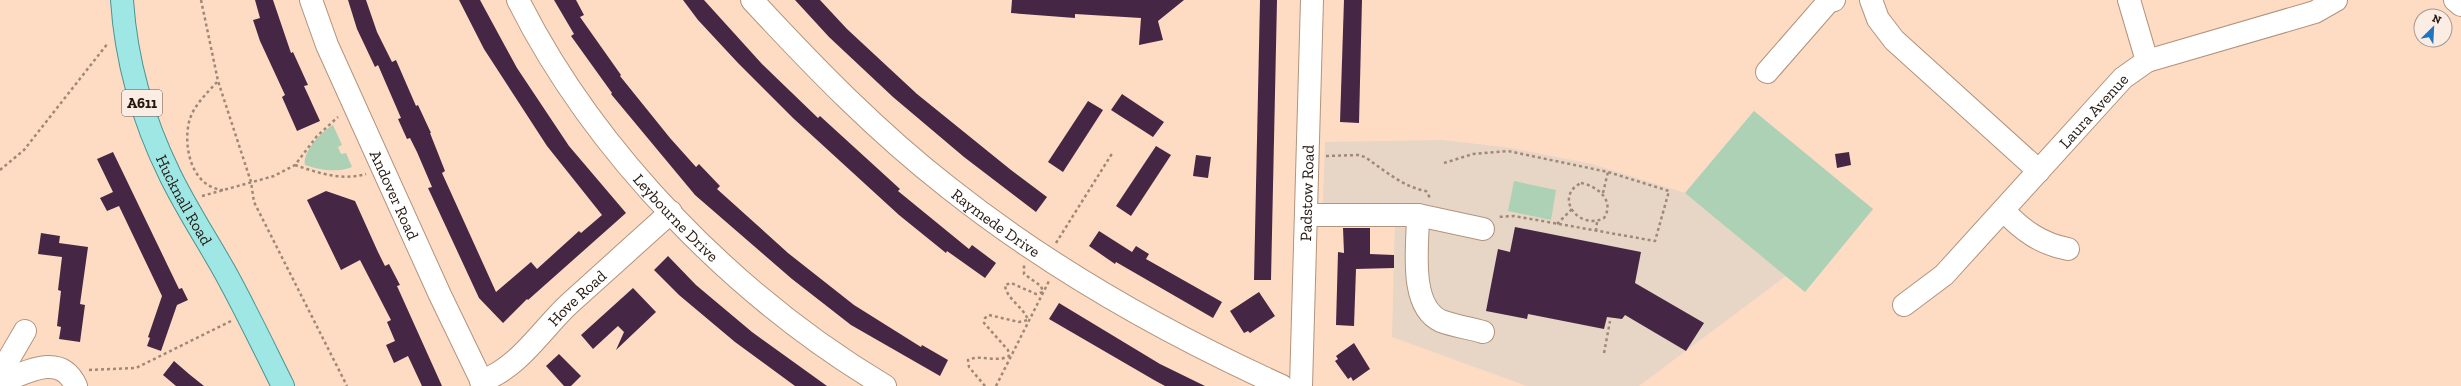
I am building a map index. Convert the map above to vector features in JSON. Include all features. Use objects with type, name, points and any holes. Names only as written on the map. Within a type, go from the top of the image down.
[{"type":"main road","name":"Hucknall Road","points":[[122,0],[124,28],[136,89],[155,140],[183,201],[247,312],[283,386]]},
{"type":"street","name":"Andover Road","points":[[311,0],[328,45],[354,104],[440,295],[483,383]]},
{"type":"street","name":"Leybourne Drive","points":[[518,0],[527,19],[586,111],[625,163],[671,212],[728,269],[785,319],[852,366],[885,386]]},
{"type":"street","name":"Raymede Drive","points":[[752,0],[811,64],[894,142],[993,221],[1129,308],[1217,356],[1282,386]]},
{"type":"street","name":"Padstow Road","points":[[1301,386],[1312,0]]},
{"type":"street","points":[[1767,72],[1828,2],[1834,0]]},
{"type":"street","points":[[1871,0],[1878,19],[1894,40],[2039,171]]},
{"type":"street","points":[[2128,0],[2147,61]]},
{"type":"street","name":"Laura Avenue","points":[[1904,305],[1944,275],[2004,211],[2123,78],[2147,61],[2315,12],[2336,0]]},
{"type":"street","points":[[2455,0],[2461,5]]},
{"type":"street","points":[[1425,208],[1417,280],[1424,304],[1440,320],[1483,332]]},
{"type":"street","points":[[1306,215],[1425,208],[1487,223]]},
{"type":"street","points":[[2004,211],[2028,234],[2043,242],[2068,249]]},
{"type":"street","name":"Hove Road","points":[[483,383],[496,376],[513,363],[568,305],[671,212]]},
{"type":"street","points":[[0,374],[25,331]]},
{"type":"street","points":[[0,384],[41,366],[63,370],[74,382]]},
{"type":"path","points":[[201,0],[218,81],[251,182],[254,202],[346,386]]},
{"type":"path","points":[[0,170],[24,150],[103,48],[124,28]]},
{"type":"path","points":[[218,81],[198,105],[189,121],[189,156],[199,176],[212,188],[225,190],[274,176],[294,165],[317,136],[354,104]]},
{"type":"path","points":[[1444,163],[1473,154],[1508,151],[1608,172],[1669,191],[1656,241],[1514,216],[1487,223]]},
{"type":"path","points":[[1053,248],[1113,152]]},
{"type":"path","points":[[1308,156],[1358,155],[1365,157],[1400,181],[1417,189],[1426,191],[1425,208]]},
{"type":"path","points":[[294,165],[318,173],[352,178],[371,172]]},
{"type":"path","points":[[1603,193],[1608,172]]},
{"type":"path","points":[[1581,183],[1590,184],[1603,193],[1608,205],[1607,212],[1604,218],[1597,222],[1583,220],[1572,209],[1569,201],[1574,187],[1581,183]]},
{"type":"path","points":[[1556,224],[1572,209]]},
{"type":"path","points":[[1596,231],[1597,222]]},
{"type":"path","points":[[996,386],[1009,356],[1042,292],[1041,286],[1024,274],[1023,268],[1025,263]]},
{"type":"path","points":[[1028,320],[1025,311],[1006,292],[1005,285],[1011,283],[1036,294],[1042,292]]},
{"type":"path","points":[[74,382],[81,370],[136,368],[247,312]]},
{"type":"path","points":[[1009,356],[1008,350],[984,323],[985,318],[989,315],[1019,322],[1028,320]]},
{"type":"path","points":[[1604,353],[1610,321]]},
{"type":"path","points":[[985,386],[969,367],[968,360],[975,357],[1003,360],[1009,356]]},
{"type":"shaded area","points":[[1754,111],[1873,209],[1805,292],[1786,276],[1639,386],[1527,386],[1392,337],[1395,219],[1322,221],[1325,142],[1443,140],[1511,148],[1592,164],[1685,193]]},
{"type":"green space","points":[[1754,111],[1873,209],[1805,292],[1685,193]]},
{"type":"green space","points":[[333,125],[342,145],[338,147],[341,154],[346,153],[352,167],[341,170],[328,170],[305,165],[307,154],[314,142]]},
{"type":"green space","points":[[1514,181],[1556,190],[1551,220],[1508,211]]},
{"type":"building","points":[[255,0],[273,0],[291,53],[293,52],[308,85],[304,86],[320,121],[297,131],[282,97],[285,95],[260,41],[253,20],[260,18]]},
{"type":"building","points":[[348,0],[366,0],[377,32],[392,62],[396,60],[416,106],[418,105],[431,133],[445,171],[442,173],[496,292],[531,262],[537,269],[579,231],[581,233],[602,215],[547,146],[484,49],[459,0],[480,0],[517,68],[569,146],[626,213],[528,300],[527,299],[503,323],[479,298],[428,188],[432,187],[417,152],[410,138],[407,139],[398,119],[401,118],[378,65],[375,67],[357,29]]},
{"type":"building","points":[[554,0],[576,0],[584,15],[580,17],[621,75],[620,76],[670,138],[696,167],[699,164],[720,186],[717,189],[788,253],[854,305],[921,347],[922,345],[948,360],[940,376],[851,325],[792,279],[695,195],[611,94],[612,93],[571,36],[574,34]]},
{"type":"building","points":[[683,0],[704,0],[762,64],[818,118],[820,116],[900,189],[898,191],[969,249],[972,245],[996,263],[985,278],[947,251],[946,253],[899,215],[793,118],[738,63],[698,20]]},
{"type":"building","points":[[795,0],[820,0],[847,29],[917,94],[1047,197],[1036,212],[964,157],[893,97],[829,37]]},
{"type":"building","points":[[1012,0],[1184,0],[1158,21],[1163,40],[1139,45],[1141,18],[1075,14],[1075,18],[1011,13]]},
{"type":"building","points":[[1260,0],[1277,0],[1271,280],[1254,280]]},
{"type":"building","points":[[1344,0],[1362,0],[1359,123],[1340,122]]},
{"type":"building","points":[[1122,94],[1164,122],[1153,137],[1111,110]]},
{"type":"building","points":[[1088,101],[1103,110],[1063,172],[1048,162]]},
{"type":"building","points":[[1156,146],[1171,155],[1131,216],[1116,206]]},
{"type":"building","points":[[113,152],[179,289],[182,288],[188,300],[177,305],[161,351],[147,346],[150,338],[148,337],[162,296],[119,206],[107,211],[100,198],[113,192],[97,159]]},
{"type":"building","points":[[1849,152],[1851,165],[1837,168],[1835,154]]},
{"type":"building","points":[[1196,155],[1211,157],[1208,178],[1193,176]]},
{"type":"building","points":[[326,191],[355,201],[385,266],[389,264],[400,285],[397,286],[442,386],[422,386],[408,356],[394,363],[386,345],[395,341],[387,322],[391,320],[360,260],[341,270],[307,200]]},
{"type":"building","points":[[1515,227],[1641,252],[1635,283],[1704,323],[1686,351],[1625,315],[1622,319],[1607,317],[1604,329],[1528,314],[1527,319],[1486,311],[1498,249],[1510,252]]},
{"type":"building","points":[[1343,228],[1370,228],[1370,254],[1394,255],[1394,268],[1356,269],[1354,326],[1336,325],[1338,252],[1344,253]]},
{"type":"building","points":[[1099,231],[1132,252],[1136,246],[1149,254],[1146,259],[1222,302],[1213,318],[1116,262],[1115,264],[1089,246]]},
{"type":"building","points":[[41,233],[60,236],[59,243],[88,247],[80,304],[85,305],[80,342],[59,339],[61,327],[57,326],[61,291],[58,290],[62,257],[38,254]]},
{"type":"building","points":[[668,256],[696,285],[752,332],[827,386],[795,386],[735,342],[679,295],[654,270]]},
{"type":"building","points":[[633,288],[656,312],[616,350],[624,332],[618,326],[593,349],[581,335]]},
{"type":"building","points":[[1259,292],[1275,316],[1250,333],[1248,331],[1244,333],[1230,311]]},
{"type":"building","points":[[1059,303],[1160,364],[1205,386],[1165,386],[1154,380],[1049,319]]},
{"type":"building","points":[[1354,343],[1370,369],[1353,381],[1351,377],[1348,379],[1335,361],[1338,359],[1336,356]]},
{"type":"building","points":[[559,354],[581,376],[571,386],[564,386],[546,366]]},
{"type":"building","points":[[174,361],[204,386],[176,386],[163,375]]}]
